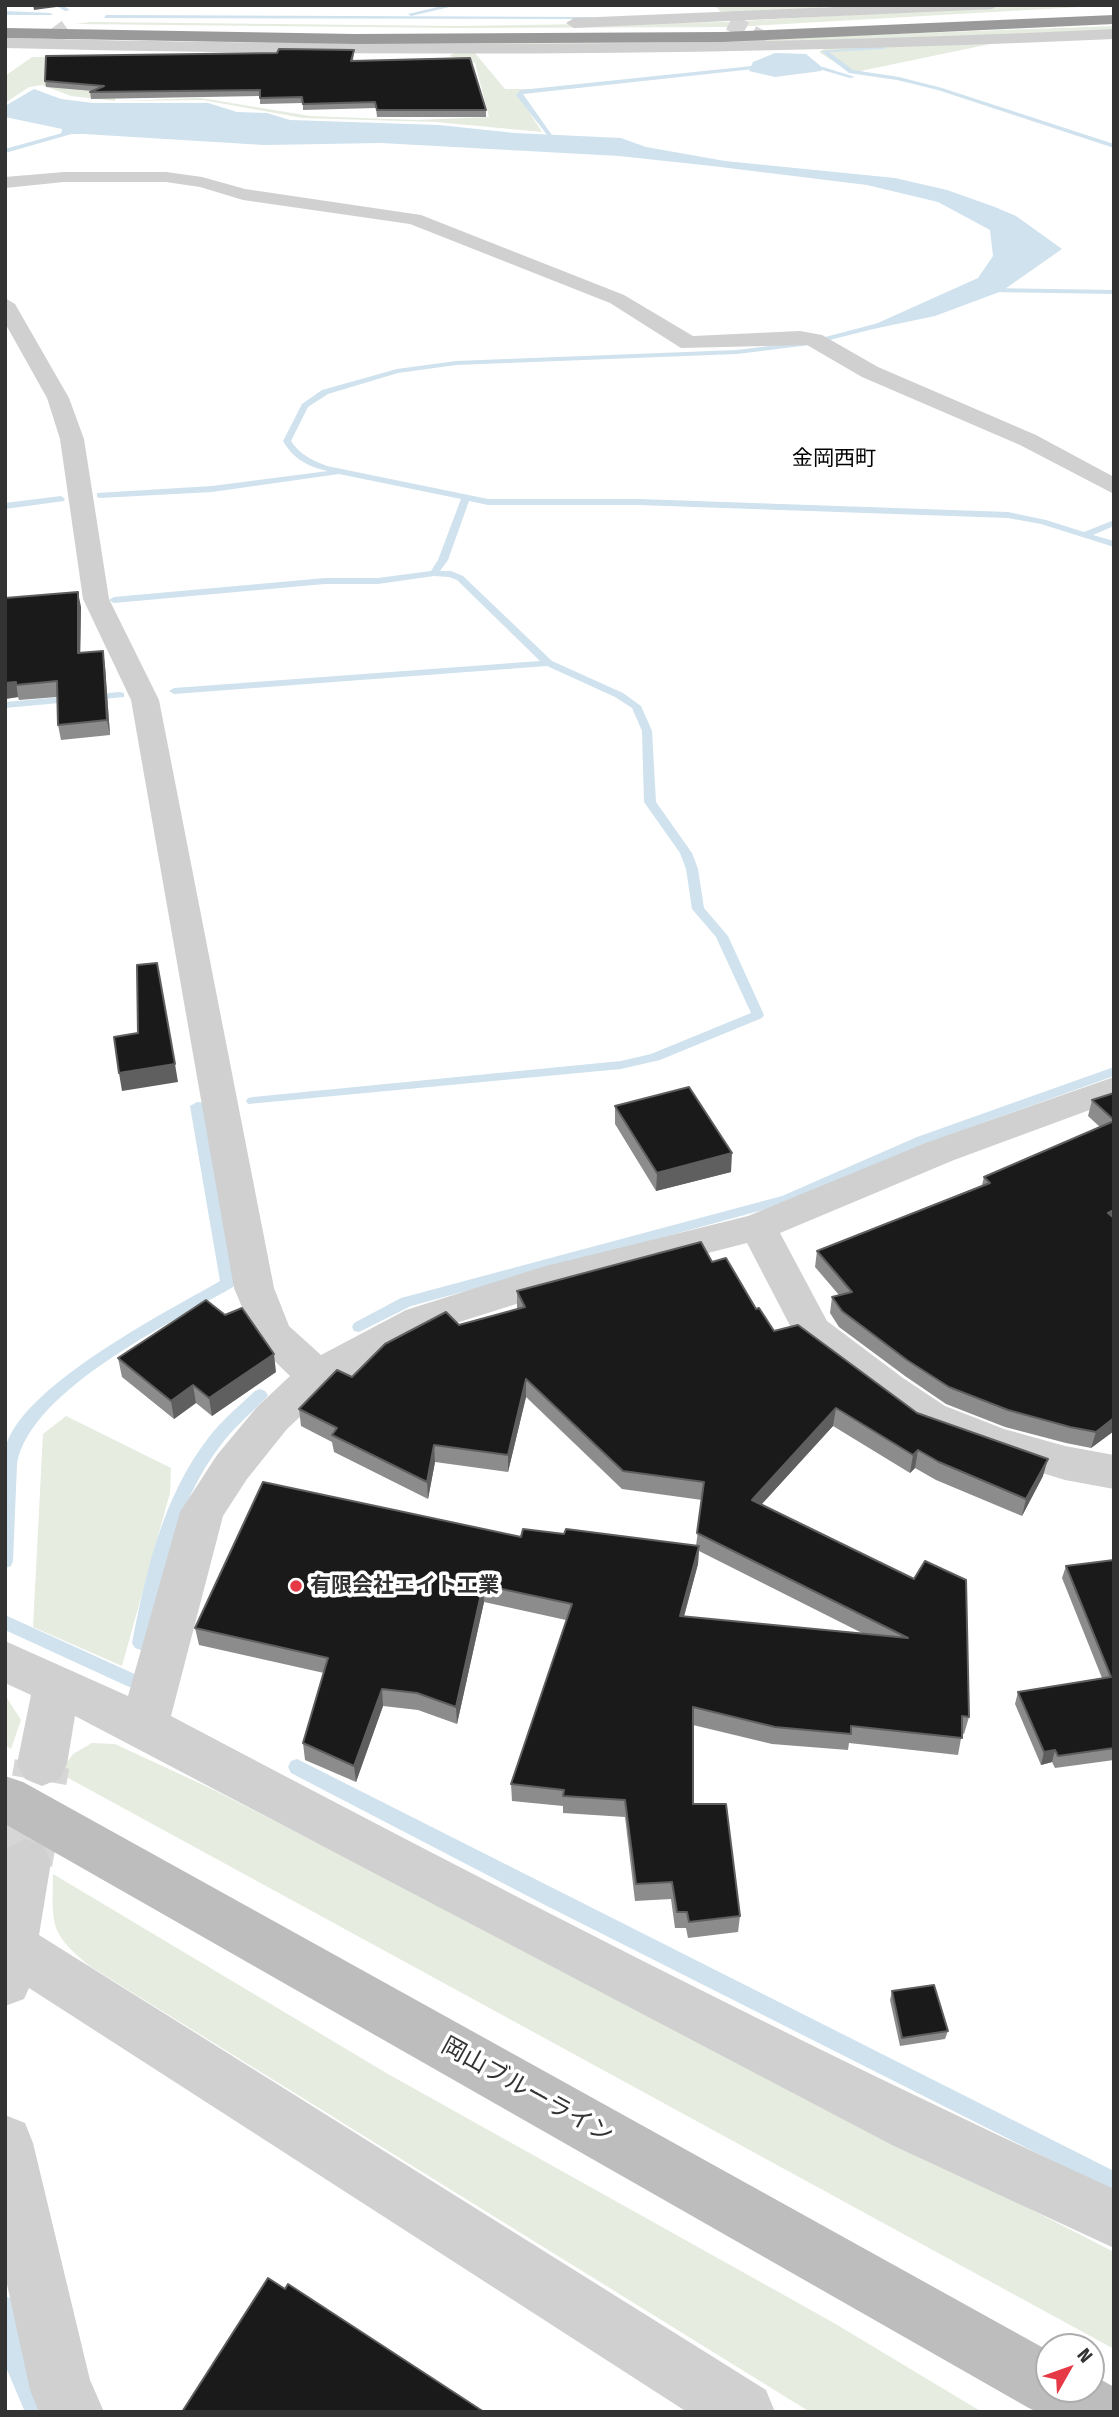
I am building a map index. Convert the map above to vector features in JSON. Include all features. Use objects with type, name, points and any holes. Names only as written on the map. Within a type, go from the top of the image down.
[{"type":"highway","points":[[623,33],[840,25],[1114,8]]},
{"type":"highway","points":[[12,21],[623,33],[1114,22]]},
{"type":"highway","points":[[805,35],[1074,21]]},
{"type":"highway","points":[[5,33],[342,39],[805,35],[1114,22]]},
{"type":"main road","name":"岡山ブルーライン","points":[[24,1781],[1035,2377]]},
{"type":"main road","points":[[1081,2403],[1097,2412]]},
{"type":"street","points":[[12,21],[515,24],[726,20],[992,5]]},
{"type":"street","points":[[5,43],[49,41],[396,49],[771,44],[1114,34]]},
{"type":"street","points":[[5,183],[64,177],[166,177],[202,182],[243,194],[414,219],[617,299],[689,343],[800,337],[818,342],[870,372],[1028,440],[1114,487]]},
{"type":"street","points":[[5,304],[58,398],[72,439],[96,599],[145,700],[215,1090],[254,1288],[272,1334],[317,1376]]},
{"type":"street","points":[[144,1726],[202,1512],[232,1467],[272,1418],[317,1376],[420,1320],[541,1281],[758,1227],[941,1151],[1114,1088]]},
{"type":"street","points":[[758,1227],[812,1331],[888,1389],[930,1417],[993,1442],[1065,1463],[1114,1472]]},
{"type":"street","points":[[5,1661],[144,1726],[387,1856],[912,2125],[1114,2219]]},
{"type":"street","points":[[24,1781],[57,1686]]},
{"type":"street","points":[[25,1862],[7,1957],[744,2412]]},
{"type":"street","points":[[5,2143],[61,2390],[73,2412]]},
{"type":"shaded area","points":[[714,5],[828,5],[816,10],[723,14]]},
{"type":"shaded area","points":[[1027,5],[1114,5],[733,27],[458,28],[75,24],[458,26],[725,22]]},
{"type":"shaded area","points":[[1114,26],[1114,31],[764,42],[396,46],[56,38],[725,40]]},
{"type":"shaded area","points":[[995,43],[851,73],[819,52],[826,48]]},
{"type":"shaded area","points":[[457,52],[474,52],[505,89],[539,89],[518,95],[542,132],[436,122],[303,118],[203,100],[117,101],[201,98],[310,116],[416,120],[489,117],[475,63],[449,56]]},
{"type":"shaded area","points":[[92,56],[119,74],[115,101],[71,96],[42,85],[29,87],[5,103],[5,76],[32,57]]},
{"type":"shaded area","points":[[66,1416],[171,1468],[170,1493],[122,1666],[33,1627],[43,1434]]},
{"type":"shaded area","points":[[5,1695],[21,1720],[11,1749],[5,1745]]},
{"type":"shaded area","points":[[92,1743],[115,1744],[214,1790],[1114,2252],[1114,2349],[1105,2344],[1105,2333],[1085,2333],[59,1773],[73,1754]]},
{"type":"shaded area","points":[[53,1874],[388,2074],[834,2323],[982,2412],[810,2412],[91,1967],[68,1946],[56,1928]]},
{"type":"water","points":[[775,53],[806,54],[823,68],[821,71],[775,77],[749,71],[753,62]]},
{"type":"water","points":[[34,89],[61,99],[93,103],[208,103],[237,112],[267,113],[290,120],[439,125],[515,133],[621,138],[646,147],[725,161],[895,178],[947,190],[995,207],[1016,216],[1062,249],[1002,291],[935,316],[873,329],[869,327],[978,278],[993,256],[990,230],[938,202],[867,185],[619,156],[381,143],[264,145],[61,134],[62,129],[5,117],[5,106]]},
{"type":"building","points":[[279,49],[354,50],[351,61],[470,58],[486,110],[377,110],[375,102],[303,104],[302,97],[260,98],[260,90],[90,92],[104,86],[45,81],[46,56],[277,53]]},
{"type":"building","points":[[78,592],[78,653],[103,651],[107,720],[58,725],[57,681],[16,685],[16,682],[5,683],[5,598]]},
{"type":"building","points":[[157,963],[175,1064],[119,1073],[114,1037],[138,1033],[137,965]]},
{"type":"building","points":[[689,1087],[732,1153],[657,1173],[615,1106]]},
{"type":"building","points":[[1114,1093],[1114,1120],[1092,1100]]},
{"type":"building","points":[[1114,1121],[1114,1210],[1108,1213],[1114,1218],[1114,1418],[1096,1432],[1008,1410],[949,1387],[907,1360],[842,1311],[832,1297],[852,1292],[817,1251],[990,1183],[984,1177]]},
{"type":"building","points":[[701,1242],[712,1262],[726,1258],[756,1309],[759,1308],[774,1331],[798,1325],[917,1413],[1048,1459],[1026,1499],[939,1462],[918,1450],[913,1455],[836,1408],[752,1500],[914,1579],[925,1561],[966,1580],[969,1717],[962,1716],[962,1738],[851,1726],[851,1734],[775,1727],[693,1707],[693,1804],[726,1804],[740,1916],[689,1922],[687,1912],[677,1912],[672,1882],[636,1884],[625,1800],[563,1796],[564,1790],[511,1784],[572,1604],[483,1585],[456,1707],[417,1693],[382,1689],[354,1766],[303,1743],[328,1658],[195,1628],[263,1482],[521,1537],[523,1529],[564,1534],[566,1529],[699,1546],[680,1616],[908,1638],[697,1533],[704,1482],[623,1471],[526,1379],[508,1455],[434,1445],[427,1482],[332,1435],[337,1428],[299,1409],[337,1370],[352,1377],[385,1344],[446,1312],[459,1325],[525,1307],[517,1291]]},
{"type":"building","points":[[206,1300],[225,1315],[242,1308],[274,1354],[209,1398],[193,1385],[171,1401],[118,1358]]},
{"type":"building","points":[[1114,1560],[1114,1748],[1058,1756],[1055,1750],[1044,1752],[1018,1692],[1111,1677],[1066,1566]]},
{"type":"building","points":[[934,1985],[948,2031],[902,2038],[892,1991]]},
{"type":"building","points":[[268,2278],[285,2289],[288,2284],[484,2412],[182,2412]]},
{"type":"waterway","points":[[58,5],[67,10]]},
{"type":"waterway","points":[[411,14],[455,5]]},
{"type":"waterway","points":[[5,13],[50,15]]},
{"type":"waterway","points":[[106,17],[590,19]]},
{"type":"waterway","points":[[885,47],[824,51],[851,72],[899,79]]},
{"type":"waterway","points":[[551,138],[519,95],[521,92],[752,68]]},
{"type":"waterway","points":[[821,68],[852,77]]},
{"type":"waterway","points":[[898,79],[940,89],[1114,146]]},
{"type":"waterway","points":[[5,151],[73,132]]},
{"type":"waterway","points":[[991,290],[1114,292]]},
{"type":"waterway","points":[[886,323],[810,343],[737,352],[456,363],[397,371],[325,392],[305,406],[287,441],[298,455],[325,468],[488,502],[639,502],[1008,515],[1084,535]]},
{"type":"waterway","points":[[100,495],[212,489],[335,473]]},
{"type":"waterway","points":[[434,573],[443,560],[466,498]]},
{"type":"waterway","points":[[5,506],[61,499]]},
{"type":"waterway","points":[[1084,535],[1114,523]]},
{"type":"waterway","points":[[1084,535],[1114,544]]},
{"type":"waterway","points":[[114,600],[325,581],[378,581],[434,573]]},
{"type":"waterway","points":[[434,573],[451,574],[460,578],[548,663]]},
{"type":"waterway","points":[[174,691],[548,663]]},
{"type":"waterway","points":[[253,1101],[621,1065],[655,1057],[758,1015],[722,936],[698,909],[692,869],[686,853],[650,802],[647,731],[636,706],[619,695],[548,663]]},
{"type":"waterway","points":[[5,705],[120,695]]},
{"type":"waterway","points":[[359,1327],[406,1302],[787,1199],[922,1140],[1114,1071]]},
{"type":"waterway","points":[[5,1561],[9,1464],[11,1453],[23,1428],[45,1403],[104,1356],[228,1283],[197,1106],[201,1106]]},
{"type":"waterway","points":[[141,1643],[165,1540],[184,1491],[216,1439],[260,1395]]},
{"type":"waterway","points":[[5,1622],[133,1681]]},
{"type":"waterway","points":[[297,1767],[552,1899],[1114,2182]]},
{"type":"waterway","points":[[5,2307],[13,2357],[36,2412]]},
{"type":"tunnel","points":[[730,22],[766,41]]},
{"type":"tunnel","points":[[53,38],[72,24]]},
{"type":"tunnel","points":[[25,1862],[42,1764]]},
{"type":"place","name":"有限会社エイト工業","points":[[296,1586]]},
{"type":"district","name":"金岡西町","points":[[834,459]]}]
